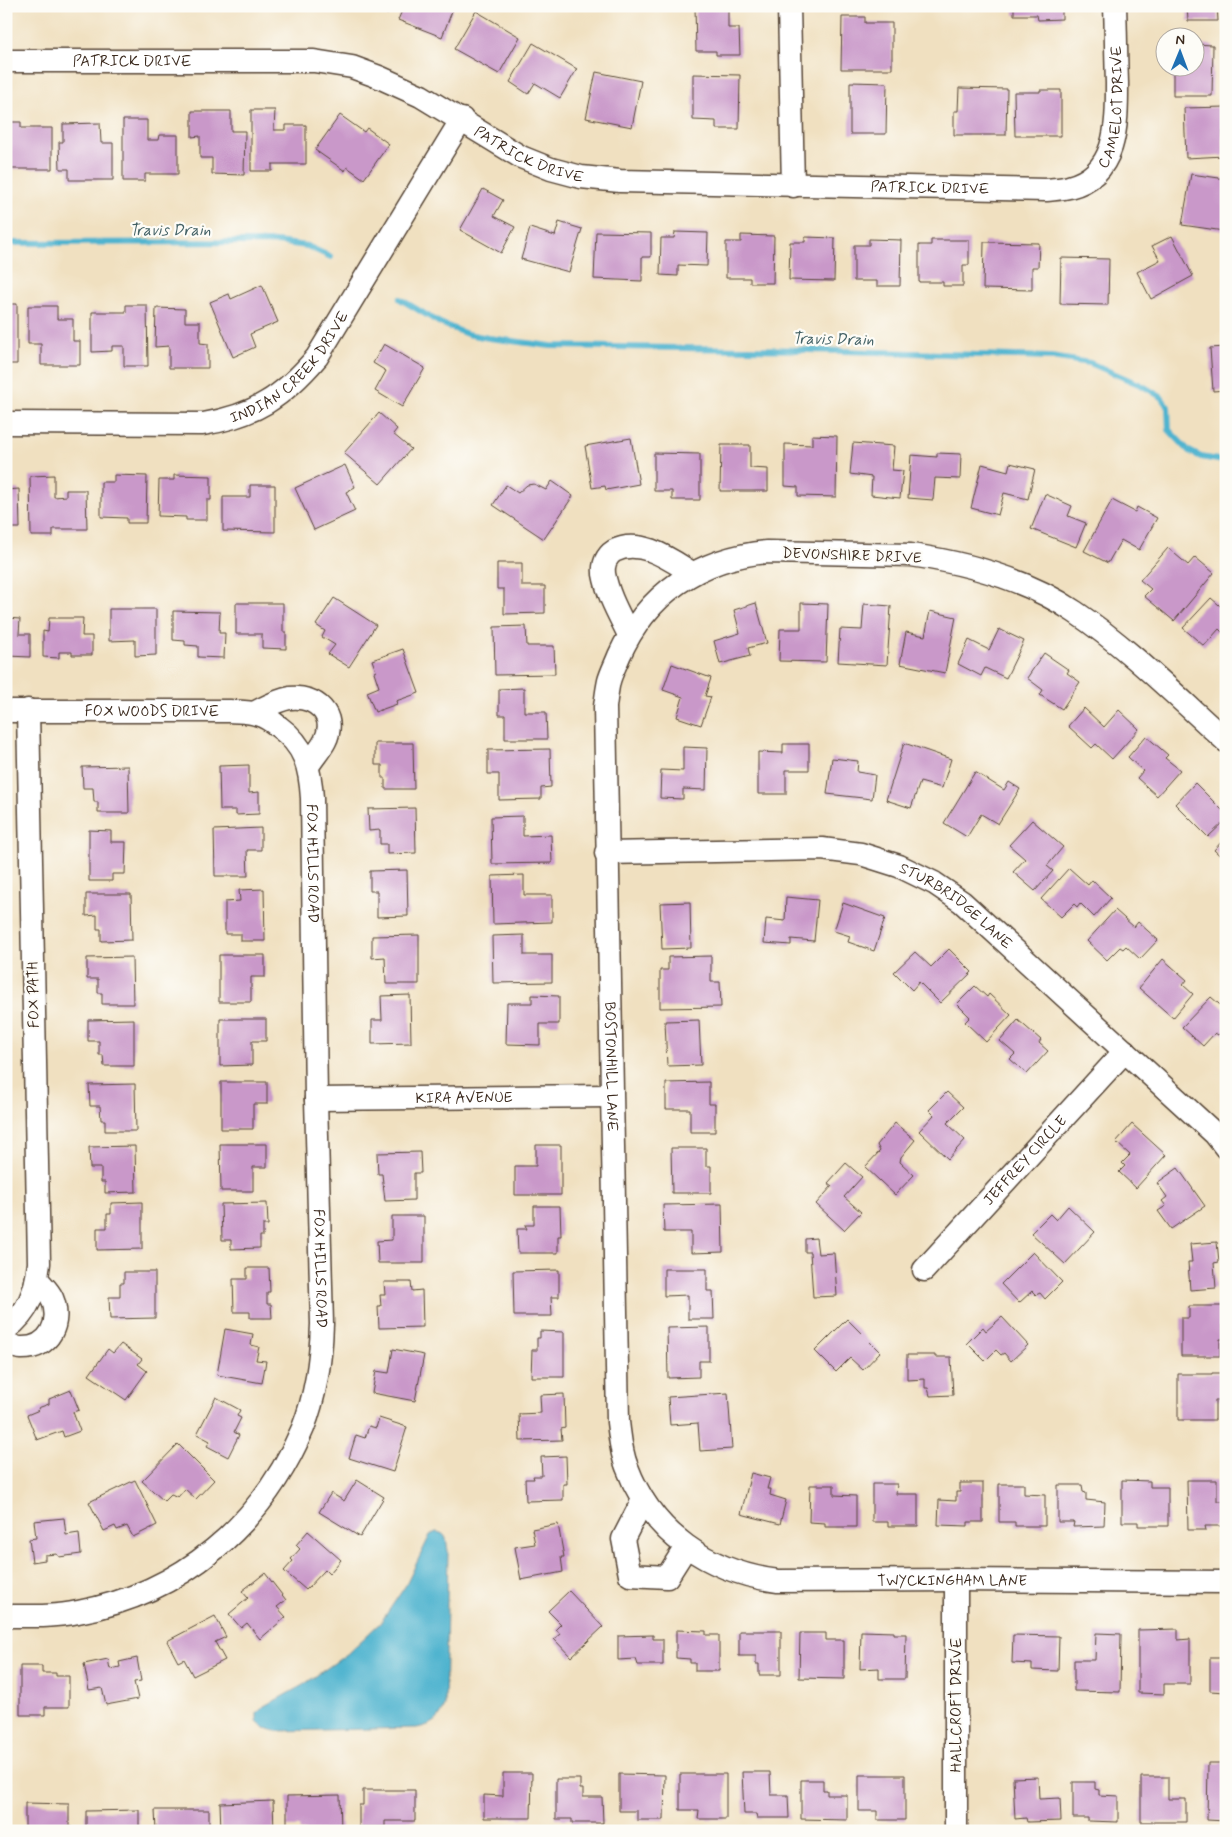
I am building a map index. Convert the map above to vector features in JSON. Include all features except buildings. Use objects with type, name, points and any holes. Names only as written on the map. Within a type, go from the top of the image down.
[{"type":"street","points":[[790,6],[793,186]]},
{"type":"street","name":"CAMELOT DRIVE","points":[[1070,187],[1086,180],[1098,171],[1113,146],[1117,102],[1115,6]]},
{"type":"street","name":"PATRICK DRIVE","points":[[6,61],[314,61],[352,67],[379,76],[422,96],[521,157],[551,169],[581,177],[620,181],[793,186],[1046,190],[1070,187]]},
{"type":"street","name":"INDIAN CREEK DRIVE","points":[[6,423],[203,424],[246,413],[277,397],[298,380],[317,357],[462,119]]},
{"type":"street","points":[[629,635],[610,596],[604,573],[605,562],[609,554],[620,548],[639,547],[666,557],[692,573]]},
{"type":"street","name":"DEVONSHIRE DRIVE","points":[[656,600],[692,573],[726,559],[746,554],[767,552],[911,555],[978,569],[1024,586],[1074,611],[1113,639],[1226,741]]},
{"type":"street","name":"BOSTONHILL LANE","points":[[656,600],[629,635],[610,680],[605,708],[606,853],[618,1422],[621,1445],[627,1467],[643,1500],[667,1530]]},
{"type":"street","points":[[254,713],[273,703],[290,698],[316,702],[325,712],[329,724],[326,740],[308,766]]},
{"type":"street","name":"FOX WOODS DRIVE","points":[[17,710],[219,711],[254,713],[269,718],[291,735]]},
{"type":"street","name":"FOX PATH","points":[[6,1329],[14,1323],[27,1307],[37,1279],[39,1263],[17,710]]},
{"type":"street","name":"FOX HILLS ROAD","points":[[6,1616],[52,1616],[120,1602],[153,1589],[191,1567],[226,1541],[261,1502],[285,1466],[304,1426],[316,1384],[321,1350],[322,1324],[311,776],[301,748],[291,735]]},
{"type":"street","name":"STURBRIDGE LANE","points":[[606,853],[822,849],[861,854],[899,866],[934,883],[962,902],[1215,1134],[1226,1148]]},
{"type":"street","name":"JEFFREY CIRCLE","points":[[924,1270],[1125,1051]]},
{"type":"street","name":"KIRA AVENUE","points":[[316,1099],[611,1096]]},
{"type":"street","points":[[6,1343],[20,1348],[32,1347],[47,1339],[52,1332],[56,1317],[54,1303],[51,1295],[37,1279]]},
{"type":"street","points":[[643,1500],[623,1538],[630,1575],[667,1577],[686,1547]]},
{"type":"street","name":"TWYCKINGHAM LANE","points":[[667,1530],[686,1547],[705,1559],[738,1573],[772,1580],[1226,1582]]},
{"type":"street","name":"HALLCROFT DRIVE","points":[[956,1580],[956,1831]]},
{"type":"water","points":[[436,1532],[445,1536],[448,1551],[445,1706],[438,1719],[431,1724],[417,1728],[276,1731],[265,1728],[257,1721],[257,1713],[265,1706],[303,1685],[347,1654],[381,1622],[406,1585],[430,1535]]},
{"type":"waterway","name":"Travis Drain","points":[[6,243],[277,242],[307,246],[331,257]]},
{"type":"waterway","name":"Travis Drain","points":[[400,299],[440,323],[467,334],[551,346],[807,350],[1051,357],[1090,363],[1143,386],[1161,397],[1168,407],[1169,430],[1189,451],[1201,457],[1223,461],[1226,466]]}]
